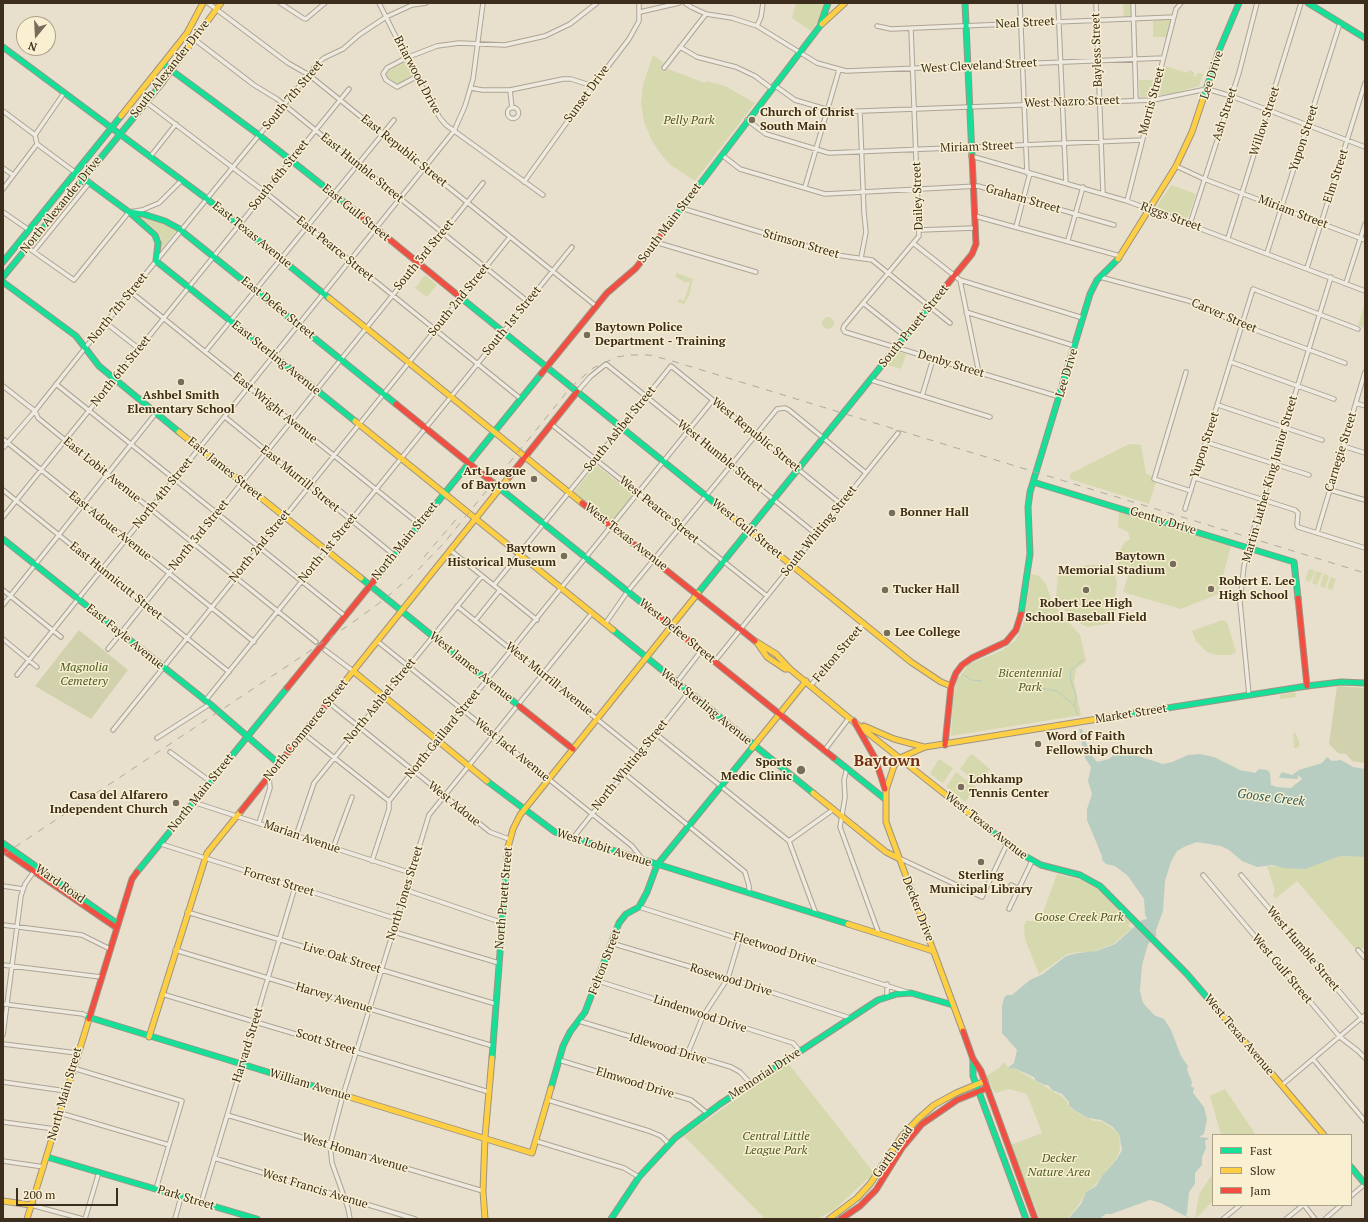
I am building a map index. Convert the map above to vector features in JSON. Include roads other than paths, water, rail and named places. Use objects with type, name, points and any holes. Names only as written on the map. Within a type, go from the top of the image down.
[{"type":"street","name":"South Alexander Drive","points":[[112,128],[186,33],[203,3]]},
{"type":"street","name":"East Republic Street","points":[[208,3],[288,63],[309,75],[596,306]]},
{"type":"street","name":"South Alexander Drive","points":[[120,134],[171,71],[220,3]]},
{"type":"street","points":[[280,3],[306,19],[325,3]]},
{"type":"street","name":"Briarwood Drive","points":[[379,3],[416,78],[434,110],[446,125],[543,196]]},
{"type":"street","name":"South 7th Street","points":[[233,167],[283,104],[324,58],[343,49],[359,35],[386,17],[412,5],[426,3]]},
{"type":"street","name":"North 4th Street","points":[[17,675],[101,569],[225,418],[324,292],[454,131],[471,88],[479,45],[483,3]]},
{"type":"street","points":[[416,78],[397,87],[384,77],[383,74],[387,68],[406,58],[437,46],[459,44],[505,45],[545,36],[570,24],[597,3]]},
{"type":"street","name":"Sunset Drive","points":[[524,182],[593,86],[629,39],[639,21],[639,3]]},
{"type":"street","points":[[640,12],[679,3]]},
{"type":"street","name":"West Cleveland Street","points":[[685,3],[706,14],[732,18],[757,26],[817,64],[839,70],[913,69],[1163,58]]},
{"type":"street","points":[[757,26],[761,18],[763,3]]},
{"type":"street","name":"South Main Street","points":[[495,431],[607,293],[626,278],[655,242],[722,155],[798,52],[820,26],[828,3]]},
{"type":"street","points":[[820,26],[845,3]]},
{"type":"street","name":"South Pruett Street","points":[[697,594],[955,277],[975,249],[975,216],[965,3]]},
{"type":"street","points":[[1016,227],[1029,173],[1026,145],[1020,3]]},
{"type":"street","points":[[1058,3],[1066,183]]},
{"type":"street","name":"Bayless Street","points":[[1096,3],[1103,194]]},
{"type":"street","points":[[1133,3],[1136,100]]},
{"type":"street","name":"Morris Street","points":[[1127,201],[1176,9],[1182,3]]},
{"type":"street","name":"Lee Drive","points":[[945,745],[950,686],[956,672],[962,665],[972,658],[992,650],[1006,642],[1016,630],[1020,618],[1030,554],[1028,507],[1033,482],[1060,398],[1090,294],[1100,277],[1120,256],[1176,166],[1192,132],[1218,53],[1239,3]]},
{"type":"street","name":"Ash Street","points":[[1190,224],[1231,96],[1257,3]]},
{"type":"street","name":"Willow Street","points":[[1228,238],[1301,3]]},
{"type":"street","points":[[1308,3],[1365,38]]},
{"type":"street","points":[[664,68],[706,14]]},
{"type":"street","name":"Neal Street","points":[[877,26],[891,29],[912,29],[1174,17]]},
{"type":"street","name":"Yupon Street","points":[[1267,253],[1340,23]]},
{"type":"street","name":"Dailey Street","points":[[912,29],[920,230],[920,236],[913,243],[960,280],[1084,318]]},
{"type":"street","name":"East Humble Street","points":[[194,40],[283,104],[527,301]]},
{"type":"street","name":"East Texas Avenue","points":[[3,47],[207,199],[495,431]]},
{"type":"street","name":"West Nazro Street","points":[[680,47],[697,57],[736,66],[795,100],[836,112],[1062,102],[1153,100],[1207,89],[1231,96],[1365,147]]},
{"type":"street","name":"East Gulf Street","points":[[163,64],[259,135],[546,367]]},
{"type":"street","points":[[805,187],[839,70]]},
{"type":"street","points":[[471,88],[482,90],[510,90],[563,79],[571,79],[593,86]]},
{"type":"street","name":"Elm Street","points":[[1307,268],[1365,83]]},
{"type":"street","name":"South 6th Street","points":[[239,224],[349,89]]},
{"type":"street","points":[[510,90],[512,108]]},
{"type":"street","points":[[3,188],[37,144],[36,135],[64,93]]},
{"type":"street","name":"East Pearce Street","points":[[146,102],[265,192],[521,399]]},
{"type":"street","points":[[3,112],[36,135]]},
{"type":"street","points":[[860,112],[866,232],[861,258]]},
{"type":"street","points":[[205,352],[357,163],[394,120]]},
{"type":"street","name":"Miriam Street","points":[[747,120],[766,134],[829,153],[1142,140]]},
{"type":"street","points":[[150,157],[176,124]]},
{"type":"street","name":"North Alexander Drive","points":[[3,262],[112,128]]},
{"type":"street","name":"North Alexander Drive","points":[[3,276],[120,134]]},
{"type":"street","points":[[37,144],[76,173]]},
{"type":"street","name":"Graham Street","points":[[722,155],[740,168],[825,194],[973,188],[978,186],[1114,225]]},
{"type":"street","name":"Riggs Street","points":[[972,156],[1127,201],[1365,291]]},
{"type":"street","name":"Miriam Street","points":[[1176,166],[1204,179],[1365,240]]},
{"type":"street","name":"North 7th Street","points":[[3,448],[35,411],[233,167]]},
{"type":"street","points":[[3,168],[13,176]]},
{"type":"street","name":"East Defee Street","points":[[76,173],[129,212],[165,220],[180,231],[256,290],[468,464]]},
{"type":"street","points":[[28,247],[74,280],[129,212],[147,208],[159,203],[182,180]]},
{"type":"street","points":[[34,251],[90,182]]},
{"type":"street","name":"South 3rd Street","points":[[366,327],[483,183]]},
{"type":"street","points":[[1068,240],[1082,187]]},
{"type":"street","points":[[50,206],[56,212]]},
{"type":"street","name":"Stimson Street","points":[[681,208],[836,255],[872,260],[950,323]]},
{"type":"street","points":[[3,212],[29,230]]},
{"type":"street","points":[[129,212],[155,235],[158,243],[156,262]]},
{"type":"street","points":[[975,216],[1068,240],[1120,256]]},
{"type":"street","name":"North 6th Street","points":[[3,517],[239,224]]},
{"type":"street","points":[[1346,283],[1365,224]]},
{"type":"street","points":[[920,230],[975,228]]},
{"type":"street","name":"South 2nd Street","points":[[409,362],[510,237]]},
{"type":"street","points":[[655,242],[756,272]]},
{"type":"street","points":[[906,337],[863,303],[913,243]]},
{"type":"street","name":"South 1st Street","points":[[452,396],[572,247]]},
{"type":"street","name":"East Sterling Avenue","points":[[156,262],[444,494]]},
{"type":"street","name":"Carver Street","points":[[1100,277],[1189,301],[1242,325],[1345,363]]},
{"type":"street","name":"Martin Luther King Junior Street","points":[[1249,695],[1240,602],[1242,579],[1248,547],[1331,277]]},
{"type":"street","points":[[960,280],[979,373]]},
{"type":"street","name":"East James Street","points":[[3,282],[76,336],[99,366],[369,585]]},
{"type":"street","name":"Yupon Street","points":[[1185,508],[1253,289],[1319,314]]},
{"type":"street","name":"East Wright Avenue","points":[[132,292],[375,490],[419,524]]},
{"type":"street","name":"Denby Street","points":[[863,303],[843,329],[845,332],[898,347],[1060,398]]},
{"type":"street","points":[[966,312],[1075,346]]},
{"type":"street","points":[[1319,314],[1358,329]]},
{"type":"street","points":[[106,323],[138,348]]},
{"type":"street","name":"North 3rd Street","points":[[108,649],[366,327]]},
{"type":"street","points":[[922,396],[933,359]]},
{"type":"street","name":"North 2nd Street","points":[[113,730],[162,667],[409,362]]},
{"type":"street","points":[[1231,362],[1334,399]]},
{"type":"street","name":"West Humble Street","points":[[577,392],[590,377],[606,364],[816,534]]},
{"type":"street","name":"South Ashbel Street","points":[[569,492],[671,366]]},
{"type":"street","name":"West Republic Street","points":[[671,366],[841,504]]},
{"type":"street","name":"West Gulf Street","points":[[546,367],[911,662],[941,682],[950,686]]},
{"type":"street","points":[[1186,372],[1154,479],[1191,491]]},
{"type":"street","name":"Carnegie Street","points":[[1316,533],[1365,372]]},
{"type":"street","points":[[871,380],[990,417]]},
{"type":"street","points":[[56,384],[345,616]]},
{"type":"street","name":"East Lobit Avenue","points":[[3,386],[35,411],[38,418],[316,642]]},
{"type":"street","name":"North Commerce Street","points":[[149,1037],[204,858],[269,774],[577,392]]},
{"type":"street","name":"North 1st Street","points":[[205,701],[452,396]]},
{"type":"street","name":"North Gaillard Street","points":[[372,860],[389,809],[389,801],[513,650],[560,589],[713,400]]},
{"type":"street","points":[[1356,403],[1365,406]]},
{"type":"street","points":[[1218,405],[1322,440]]},
{"type":"street","points":[[605,624],[628,591],[775,412],[781,408],[789,410],[866,473]]},
{"type":"street","points":[[3,605],[133,445],[156,413]]},
{"type":"street","name":"East Murrill Street","points":[[225,418],[265,452],[394,555]]},
{"type":"street","name":"West Pearce Street","points":[[551,424],[767,596]]},
{"type":"street","name":"West Texas Avenue","points":[[495,431],[740,629],[758,644],[767,657],[785,669],[790,669],[806,681],[1007,844],[1032,861],[1051,869],[1080,875],[1093,881],[1106,891],[1187,974],[1323,1134]]},
{"type":"street","name":"North Main Street","points":[[27,1219],[44,1167],[88,1017],[132,879],[495,431]]},
{"type":"street","name":"South Whiting Street","points":[[740,629],[898,433]]},
{"type":"street","name":"East Adoue Avenue","points":[[3,439],[210,608],[254,642]]},
{"type":"street","points":[[1206,442],[1309,474]]},
{"type":"street","points":[[1343,446],[1365,453]]},
{"type":"street","name":"West Defee Street","points":[[468,464],[885,799]]},
{"type":"street","points":[[1195,478],[1297,510],[1297,527],[1365,548]]},
{"type":"street","name":"Gentry Drive","points":[[1033,482],[1294,562],[1307,686]]},
{"type":"street","name":"East Hunnicutt Street","points":[[3,490],[230,672]]},
{"type":"street","points":[[1330,490],[1365,500]]},
{"type":"street","points":[[494,585],[569,492]]},
{"type":"street","name":"West Sterling Avenue","points":[[444,494],[886,852],[982,897],[1007,844]]},
{"type":"street","name":"East Fayle Avenue","points":[[3,539],[210,704],[248,735],[278,763]]},
{"type":"street","points":[[450,550],[537,620]]},
{"type":"street","name":"North Ashbel Street","points":[[296,836],[314,783],[482,576]]},
{"type":"street","name":"West James Avenue","points":[[369,585],[573,749]]},
{"type":"street","points":[[3,590],[61,637]]},
{"type":"street","points":[[475,621],[500,590]]},
{"type":"street","name":"North Pruett Street","points":[[485,1219],[483,1191],[485,1137],[509,839],[516,822],[524,810],[697,594]]},
{"type":"street","name":"West Murrill Avenue","points":[[457,606],[639,753]]},
{"type":"street","name":"North Jones Street","points":[[350,1219],[332,1163],[330,1145],[356,1051],[429,815],[592,613]]},
{"type":"street","name":"Felton Street","points":[[811,685],[864,623]]},
{"type":"street","points":[[714,661],[740,629]]},
{"type":"street","points":[[3,639],[37,667]]},
{"type":"street","name":"West Jack Avenue","points":[[377,641],[632,846],[640,854],[643,861]]},
{"type":"street","name":"West Lobit Avenue","points":[[325,650],[353,671],[438,742],[550,830],[572,839],[933,951]]},
{"type":"street","points":[[677,682],[701,651]]},
{"type":"street","name":"Felton Street","points":[[532,1153],[559,1060],[567,1038],[585,1012],[622,918],[639,907],[657,865],[755,746],[806,681]]},
{"type":"street","name":"Market Street","points":[[900,758],[925,748],[1249,695],[1341,682],[1365,683]]},
{"type":"street","name":"North Whiting Street","points":[[572,839],[591,813],[689,692]]},
{"type":"street","name":"West Adoue","points":[[328,702],[490,832],[509,839]]},
{"type":"street","points":[[157,738],[210,704]]},
{"type":"street","points":[[852,719],[889,737],[925,748]]},
{"type":"street","points":[[824,751],[852,719]]},
{"type":"street","points":[[852,719],[876,758],[886,790]]},
{"type":"street","points":[[302,733],[389,801]]},
{"type":"street","points":[[656,734],[789,841],[816,914]]},
{"type":"street","points":[[170,752],[211,782]]},
{"type":"street","name":"Decker Drive","points":[[900,758],[894,766],[886,790],[885,799],[886,822],[893,847],[973,1059],[981,1071],[1035,1219]]},
{"type":"street","points":[[847,768],[844,780],[845,797],[840,827],[879,934]]},
{"type":"street","points":[[624,773],[745,872],[749,886],[749,893]]},
{"type":"street","points":[[259,823],[270,788],[269,774]]},
{"type":"street","points":[[334,848],[352,797]]},
{"type":"street","name":"Marian Avenue","points":[[193,802],[411,873]]},
{"type":"street","points":[[789,841],[834,809]]},
{"type":"street","name":"Ward Road","points":[[3,843],[35,869],[118,926]]},
{"type":"street","name":"Forrest Street","points":[[161,844],[397,919]]},
{"type":"street","name":"Ward Road","points":[[3,850],[35,869]]},
{"type":"street","points":[[1009,910],[1032,861]]},
{"type":"street","points":[[3,1035],[5,1004],[23,889],[35,869]]},
{"type":"street","name":"West Gulf Street","points":[[1204,875],[1340,1037],[1365,1058]]},
{"type":"street","name":"West Humble Street","points":[[1241,875],[1365,1022]]},
{"type":"street","points":[[1011,885],[1019,889]]},
{"type":"street","points":[[3,886],[23,889]]},
{"type":"street","name":"Harvard Street","points":[[201,1203],[295,887]]},
{"type":"street","points":[[406,890],[503,923]]},
{"type":"street","name":"Fleetwood Drive","points":[[639,907],[887,984],[911,993]]},
{"type":"street","name":"Live Oak Street","points":[[187,912],[496,1004]]},
{"type":"street","points":[[3,926],[82,935],[110,949]]},
{"type":"street","points":[[394,932],[499,963]]},
{"type":"street","points":[[687,1055],[704,1016],[728,978],[740,938]]},
{"type":"street","name":"Rosewood Drive","points":[[611,943],[728,978],[850,1018]]},
{"type":"street","name":"Harvey Avenue","points":[[175,950],[493,1046]]},
{"type":"street","points":[[1358,950],[1365,958]]},
{"type":"street","points":[[3,965],[101,977]]},
{"type":"street","name":"Lindenwood Drive","points":[[598,981],[793,1044],[800,1051]]},
{"type":"street","points":[[887,984],[887,996]]},
{"type":"street","name":"Memorial Drive","points":[[611,1219],[640,1177],[668,1143],[707,1113],[850,1018],[887,996],[911,993],[953,1005]]},
{"type":"street","name":"Scott Street","points":[[162,994],[489,1092]]},
{"type":"street","points":[[5,1004],[83,1014],[88,1017]]},
{"type":"street","points":[[1282,1085],[1365,1015]]},
{"type":"street","name":"William Avenue","points":[[88,1017],[149,1037],[485,1137],[532,1153]]},
{"type":"street","name":"Idlewood Drive","points":[[579,1022],[735,1069],[751,1084]]},
{"type":"street","points":[[3,1044],[77,1053]]},
{"type":"street","name":"Decker Drive","points":[[973,1059],[973,1076],[1026,1219]]},
{"type":"street","points":[[1313,1059],[1365,1121]]},
{"type":"street","name":"Elmwood Drive","points":[[559,1060],[691,1100],[707,1113]]},
{"type":"street","points":[[73,1068],[182,1101],[156,1189]]},
{"type":"street","name":"Garth Road","points":[[829,1219],[852,1201],[878,1174],[902,1136],[927,1110],[956,1093],[984,1081]]},
{"type":"street","points":[[3,1082],[66,1091]]},
{"type":"street","name":"Garth Road","points":[[841,1219],[857,1208],[876,1190],[909,1140],[931,1117],[957,1100],[987,1088]]},
{"type":"street","points":[[548,1100],[649,1131],[661,1136],[668,1143]]},
{"type":"street","points":[[927,1110],[931,1117]]},
{"type":"street","points":[[60,1113],[169,1145]]},
{"type":"street","name":"West Homan Avenue","points":[[227,1115],[483,1191]]},
{"type":"street","points":[[3,1122],[55,1129]]},
{"type":"street","points":[[902,1136],[909,1140]]},
{"type":"street","points":[[536,1141],[624,1168],[640,1177]]},
{"type":"street","name":"Park Street","points":[[47,1156],[256,1219]]},
{"type":"street","name":"West Francis Avenue","points":[[214,1158],[415,1219]]},
{"type":"street","points":[[3,1161],[44,1167]]},
{"type":"street","points":[[1352,1168],[1365,1184],[1352,1195]]},
{"type":"street","points":[[3,1201],[31,1205],[84,1219],[99,1172]]},
{"type":"street","points":[[878,1174],[884,1178]]},
{"type":"street","points":[[175,1219],[181,1197]]},
{"type":"street","points":[[852,1201],[857,1208]]},
{"type":"street","points":[[1223,1219],[1239,1206]]},
{"type":"street","points":[[1286,1219],[1302,1206]]},
{"type":"street","points":[[1304,1206],[1315,1219]]},
{"type":"street","points":[[1325,1219],[1340,1206]]},
{"type":"water","name":"Goose Creek","points":[[1079,729],[1082,729],[1089,752],[1097,762],[1109,759],[1116,753],[1135,755],[1163,764],[1188,755],[1200,754],[1214,757],[1240,770],[1255,773],[1259,769],[1267,770],[1270,773],[1271,785],[1291,788],[1302,779],[1298,775],[1298,779],[1281,778],[1279,777],[1282,772],[1292,775],[1299,770],[1322,763],[1327,757],[1332,761],[1341,760],[1353,767],[1365,769],[1365,857],[1340,856],[1305,869],[1284,868],[1272,865],[1257,867],[1242,861],[1229,850],[1221,846],[1197,842],[1177,851],[1171,862],[1165,881],[1163,911],[1156,930],[1156,936],[1148,944],[1142,965],[1140,991],[1143,1003],[1154,1015],[1164,1019],[1171,1030],[1181,1056],[1188,1066],[1187,1070],[1192,1082],[1191,1086],[1194,1088],[1193,1093],[1204,1107],[1207,1119],[1204,1134],[1199,1137],[1209,1138],[1205,1141],[1206,1148],[1202,1157],[1202,1165],[1195,1173],[1195,1184],[1189,1192],[1187,1213],[1185,1216],[1161,1203],[1150,1200],[1111,1214],[1106,1214],[1099,1219],[1068,1219],[1081,1204],[1086,1192],[1096,1186],[1102,1176],[1117,1159],[1122,1150],[1119,1134],[1113,1127],[1101,1120],[1088,1118],[1077,1112],[1069,1106],[1069,1102],[1062,1094],[1052,1090],[1048,1085],[1036,1081],[1034,1077],[1014,1068],[1008,1068],[1014,1063],[1017,1050],[1002,1033],[1002,1006],[1004,998],[1007,995],[1012,995],[1030,980],[1043,974],[1066,956],[1097,951],[1115,944],[1142,920],[1147,919],[1145,914],[1144,899],[1128,876],[1115,866],[1106,864],[1102,860],[1102,856],[1087,820],[1087,809],[1092,794],[1088,781],[1091,767],[1085,758]]},
{"type":"waterway","points":[[1075,705],[1076,695],[1071,682],[1070,671],[1083,660]]},
{"type":"waterway","points":[[963,674],[971,680],[982,681]]},
{"type":"waterway","points":[[1015,688],[1034,687],[1057,691],[1075,706],[1078,716]]},
{"type":"waterway","points":[[1186,1215],[1189,1219]]},
{"type":"railway","points":[[3,855],[352,623],[386,598],[417,571],[444,543],[571,387],[593,368],[617,357],[629,355],[649,355],[669,360],[1365,573]]},
{"type":"railway","points":[[424,557],[459,516]]},
{"type":"place","name":"Church of Christ South Main","points":[[752,120]]},
{"type":"place","name":"Baytown Police Department - Training","points":[[587,335]]},
{"type":"place","name":"Ashbel Smith Elementary School","points":[[181,382]]},
{"type":"place","name":"Art League of Baytown","points":[[534,479]]},
{"type":"place","name":"Bonner Hall","points":[[892,513]]},
{"type":"place","name":"Baytown Historical Museum","points":[[564,556]]},
{"type":"place","name":"Baytown Memorial Stadium","points":[[1173,564]]},
{"type":"place","name":"Robert E. Lee High School","points":[[1211,589]]},
{"type":"place","name":"Tucker Hall","points":[[885,590]]},
{"type":"place","name":"Robert Lee High School Baseball Field","points":[[1086,590]]},
{"type":"place","name":"Lee College","points":[[887,633]]},
{"type":"place","name":"Word of Faith Fellowship Church","points":[[1038,744]]},
{"type":"place","name":"Sports Medic Clinic","points":[[801,770]]},
{"type":"place","name":"Lohkamp Tennis Center","points":[[961,787]]},
{"type":"place","name":"Casa del Alfarero Independent Church","points":[[176,803]]},
{"type":"place","name":"Sterling Municipal Library","points":[[981,862]]},
{"type":"district","name":"Baytown","points":[[887,761]]},
{"type":"park label","name":"Pelly Park","points":[[689,121]]},
{"type":"park label","name":"Magnolia Cemetery","points":[[84,675]]},
{"type":"park label","name":"Bicentennial Park","points":[[1030,681]]},
{"type":"park label","name":"Goose Creek Park","points":[[1079,918]]},
{"type":"park label","name":"Central Little League Park","points":[[776,1144]]},
{"type":"park label","name":"Decker Nature Area","points":[[1059,1166]]}]
